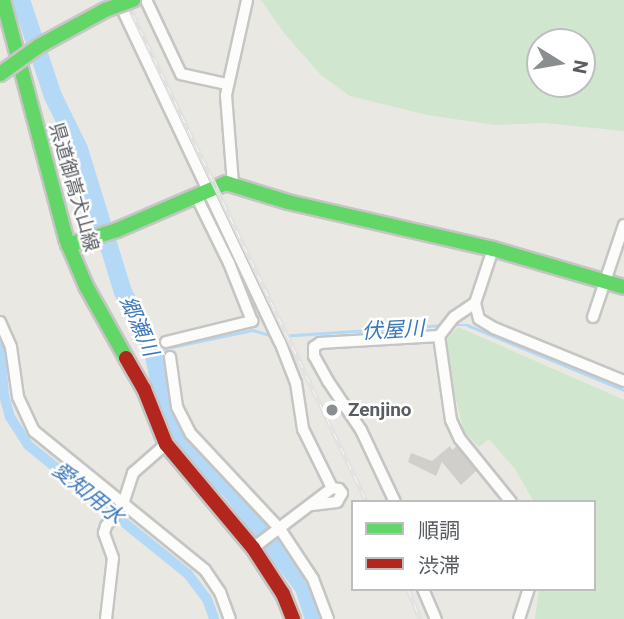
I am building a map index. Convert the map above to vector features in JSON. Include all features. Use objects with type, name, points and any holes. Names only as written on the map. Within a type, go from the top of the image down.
[{"type":"main road","name":"県道御嵩犬山線","points":[[3,0],[68,245],[100,314],[144,389],[166,444],[256,546],[283,594],[293,619]]},
{"type":"main road","points":[[0,74],[38,46],[105,10],[133,0]]},
{"type":"main road","points":[[68,245],[117,230],[203,195],[219,185],[233,184],[288,202],[493,248],[624,288]]},
{"type":"street","points":[[118,0],[203,195],[252,321],[166,342]]},
{"type":"street","points":[[146,0],[181,74],[227,84]]},
{"type":"street","points":[[233,184],[227,84],[247,0]]},
{"type":"street","points":[[203,195],[280,342],[296,383],[303,429],[332,488],[256,546]]},
{"type":"street","points":[[593,317],[624,225]]},
{"type":"street","points":[[493,248],[475,303],[479,319],[624,381]]},
{"type":"street","points":[[475,303],[454,317],[439,336],[451,420],[460,439],[510,500]]},
{"type":"street","points":[[0,322],[11,347],[14,381],[25,417],[45,442],[205,570],[220,592],[230,619]]},
{"type":"street","points":[[394,500],[361,430],[314,356],[314,347],[320,343],[439,336]]},
{"type":"street","points":[[170,357],[177,407],[191,434],[280,529],[313,579],[328,619]]},
{"type":"street","points":[[107,619],[113,558],[104,533],[123,504],[133,473],[166,444]]},
{"type":"street","points":[[424,591],[436,619]]},
{"type":"street","points":[[519,619],[528,591]]},
{"type":"green space","points":[[261,0],[624,0],[624,131],[544,123],[495,125],[427,115],[350,96],[321,75],[284,33]]},
{"type":"green space","points":[[458,327],[624,400],[624,619],[535,619],[539,591],[596,591],[596,500],[533,500],[515,469],[489,439],[479,447],[464,431],[451,381],[446,341]]},
{"type":"building","points":[[450,446],[452,450],[457,446],[476,471],[461,485],[442,462],[436,476],[408,462],[411,453],[432,461]]},
{"type":"waterway","name":"郷瀬川","points":[[21,0],[53,96],[79,149],[123,292],[153,351],[165,410],[185,444],[232,492],[304,588],[314,619]]},
{"type":"waterway","name":"伏屋川","points":[[280,336],[444,325]]},
{"type":"waterway","name":"伏屋川","points":[[451,325],[467,325],[624,390]]},
{"type":"waterway","name":"伏屋川","points":[[153,351],[253,330],[273,336]]},
{"type":"waterway","name":"愛知用水","points":[[0,347],[4,395],[10,417],[28,445],[188,574],[207,599],[214,618]]},
{"type":"railway","points":[[126,0],[366,500]]},
{"type":"railway","points":[[409,591],[420,619]]},
{"type":"traffic: fast","points":[[3,0],[66,239],[86,286],[126,358]]},
{"type":"traffic: fast","points":[[0,74],[39,46],[105,10],[133,0]]},
{"type":"traffic: fast","points":[[68,245],[117,230],[226,183],[288,202],[493,249],[624,287]]},
{"type":"traffic: jam","points":[[126,358],[144,389],[166,444],[253,548],[283,594],[293,619]]},
{"type":"place","name":"Zenjino","points":[[332,410]]}]
